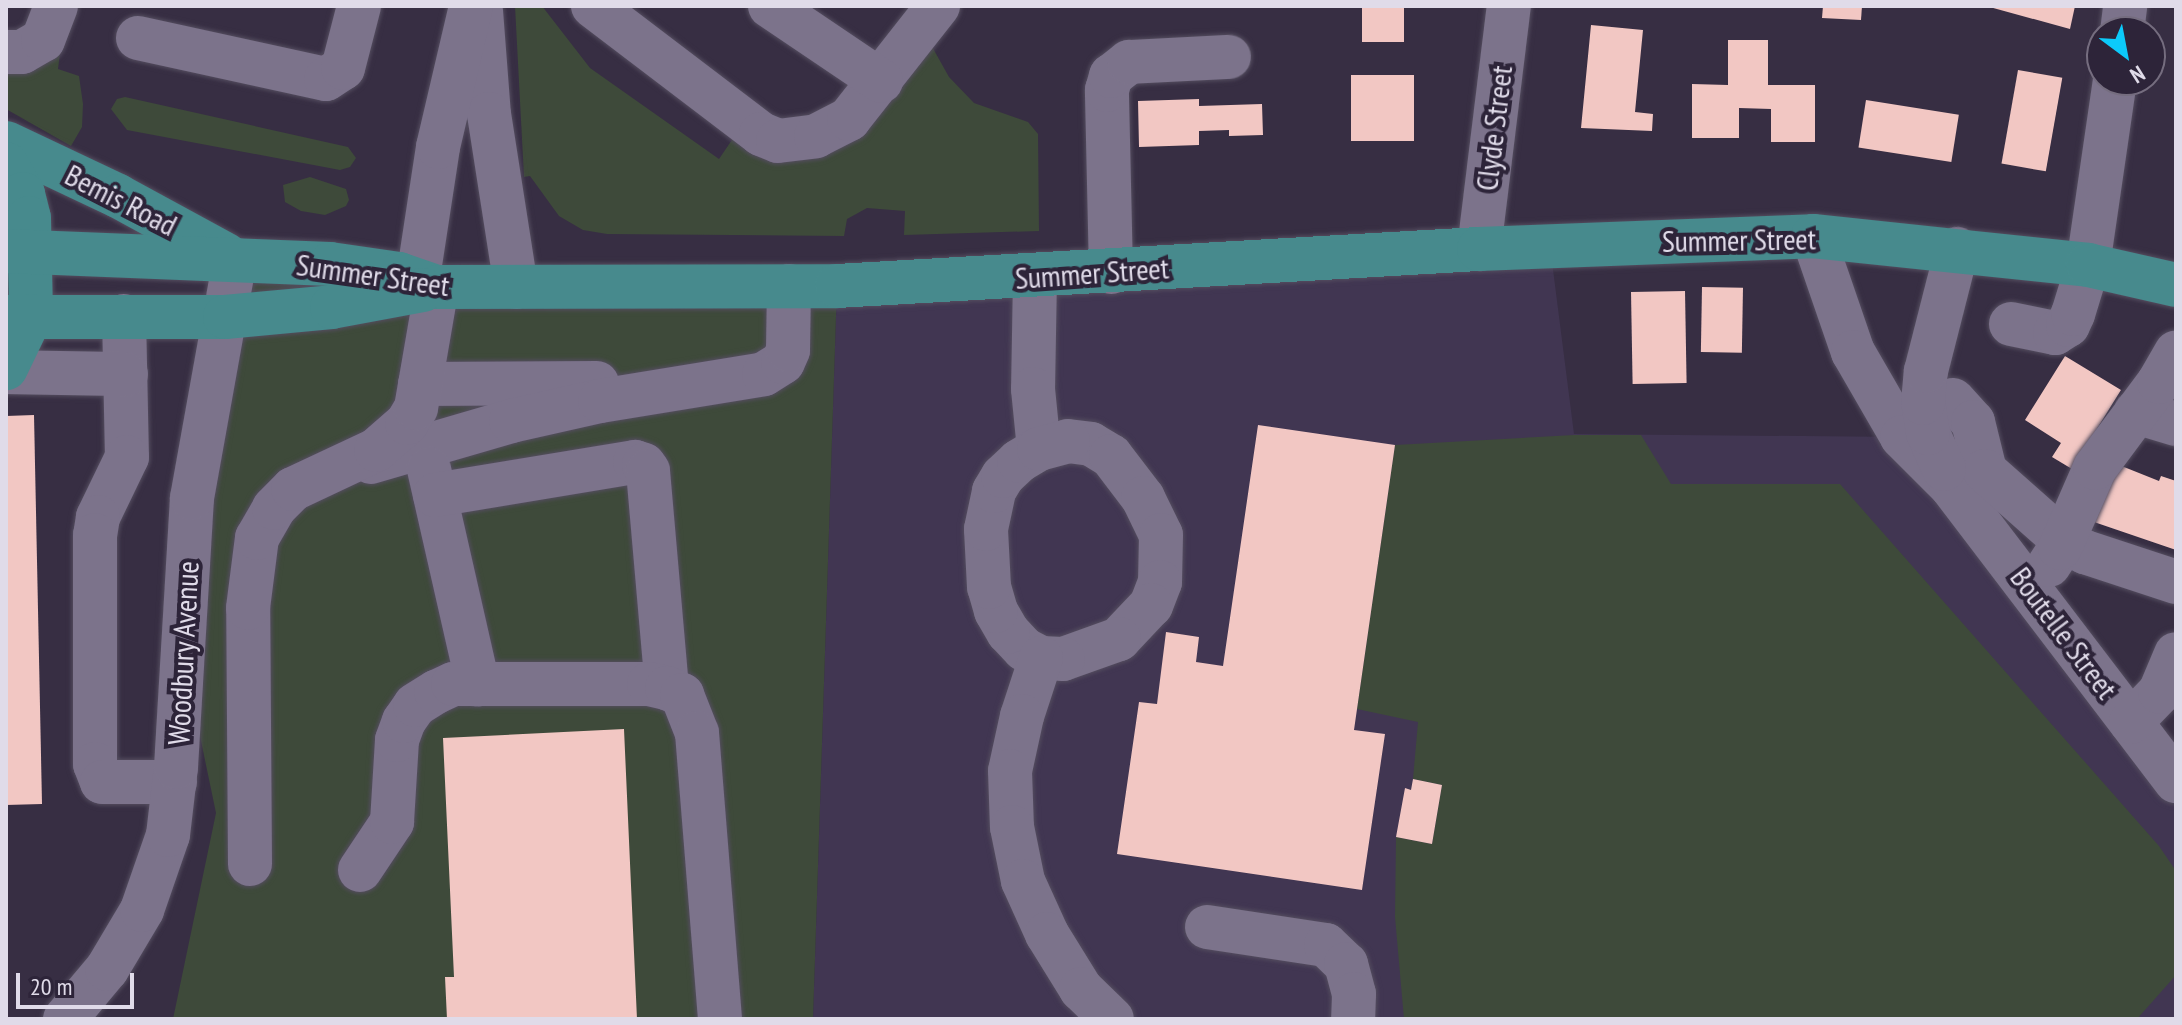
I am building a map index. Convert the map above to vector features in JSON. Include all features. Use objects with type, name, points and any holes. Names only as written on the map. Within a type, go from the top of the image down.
[{"type":"main road","name":"Bemis Road","points":[[6,143],[118,196],[235,260]]},
{"type":"main road","points":[[6,164],[23,194],[29,218],[18,251],[18,316],[6,370]]},
{"type":"main road","name":"Summer Street","points":[[18,251],[330,264],[424,286],[789,286],[1035,277],[1479,249],[1813,236],[2088,265],[2176,285]]},
{"type":"main road","points":[[18,316],[225,317],[332,307],[424,286]]},
{"type":"street","points":[[6,52],[22,52],[43,40],[56,6]]},
{"type":"street","points":[[138,38],[326,79],[343,68],[359,6]]},
{"type":"street","points":[[471,6],[435,162],[424,286],[420,413],[435,495],[478,684]]},
{"type":"street","points":[[481,6],[489,114],[516,287]]},
{"type":"street","points":[[593,6],[761,134],[778,141],[816,136],[849,119],[938,6]]},
{"type":"street","points":[[770,6],[881,81]]},
{"type":"street","name":"Clyde Street","points":[[1479,249],[1509,6]]},
{"type":"street","points":[[1111,272],[1107,90],[1111,76],[1129,62],[1229,57]]},
{"type":"street","points":[[2011,324],[2046,334],[2059,331],[2073,314],[2088,265],[2113,96]]},
{"type":"street","name":"Boutelle Street","points":[[1813,236],[1853,352],[1902,437],[1966,474]]},
{"type":"street","name":"Boutelle Street","points":[[1957,249],[1926,371],[1923,403],[1928,433],[1966,474],[2027,585],[2176,781]]},
{"type":"street","name":"Woodbury Avenue","points":[[65,1019],[107,969],[142,910],[163,858],[175,782],[192,498],[235,260]]},
{"type":"street","points":[[1035,277],[1033,389],[1039,449]]},
{"type":"street","points":[[420,413],[526,417],[764,374],[783,362],[788,350],[789,286]]},
{"type":"street","points":[[124,316],[127,457],[98,517],[95,535],[95,764],[102,782],[175,782]]},
{"type":"street","points":[[2027,585],[2045,570],[2064,541],[2095,468],[2156,418],[2176,352]]},
{"type":"street","points":[[6,370],[126,374]]},
{"type":"street","points":[[250,864],[248,608],[253,553],[257,538],[274,508],[307,481],[394,437],[420,413],[709,383]]},
{"type":"street","points":[[1953,400],[1973,422],[1966,474],[1985,471],[2064,541],[2085,552],[2176,582]]},
{"type":"street","points":[[1068,441],[1091,444],[1111,456],[1153,515],[1161,535],[1160,582],[1151,605],[1119,639],[1063,659],[1041,658],[1024,649],[1008,632],[996,611],[989,587],[986,529],[994,491],[1003,476],[1019,461],[1039,449],[1068,441]]},
{"type":"street","points":[[435,495],[635,462],[644,465],[648,471],[667,688]]},
{"type":"street","points":[[2131,722],[2160,692],[2176,654]]},
{"type":"street","points":[[1041,658],[1022,716],[1010,771],[1012,827],[1023,881],[1047,934],[1081,989],[1112,1019]]},
{"type":"street","points":[[360,870],[392,822],[397,740],[404,721],[415,705],[436,692],[453,684],[649,684],[667,688],[682,695],[697,733],[720,1019]]},
{"type":"street","points":[[1207,927],[1326,945],[1346,964],[1354,994],[1353,1019]]},
{"type":"shaded area","points":[[1550,246],[1574,434],[1902,437],[2176,781],[2176,1019],[813,1019],[837,286]]},
{"type":"green space","points":[[515,6],[542,6],[590,68],[719,159],[736,134],[766,152],[930,43],[949,77],[974,103],[1028,122],[1038,134],[1039,231],[904,235],[905,211],[867,208],[847,219],[844,236],[607,234],[583,230],[559,216],[530,176],[524,177]]},
{"type":"green space","points":[[61,45],[58,69],[79,76],[83,104],[82,127],[71,146],[6,109],[6,73]]},
{"type":"green space","points":[[125,97],[348,147],[356,158],[350,167],[340,170],[127,130],[111,109],[117,99]]},
{"type":"green space","points":[[310,177],[346,189],[349,200],[346,206],[325,215],[301,211],[285,202],[283,185]]},
{"type":"green space","points":[[235,260],[837,286],[813,1019],[173,1019],[216,813],[190,688]]},
{"type":"green space","points":[[1574,435],[1641,435],[1671,484],[1840,484],[2159,846],[2176,871],[2176,975],[2137,1019],[1404,1019],[1395,917],[1396,837],[1432,844],[1442,785],[1413,779],[1418,722],[1357,709],[1395,445]]},
{"type":"building","points":[[1362,6],[1404,6],[1404,42],[1362,42]]},
{"type":"building","points":[[1823,6],[1862,6],[1861,20],[1822,18]]},
{"type":"building","points":[[1986,6],[2075,6],[2070,29]]},
{"type":"building","points":[[1591,25],[1643,30],[1635,112],[1653,114],[1652,131],[1581,128]]},
{"type":"building","points":[[1728,40],[1768,40],[1768,85],[1815,85],[1815,142],[1771,142],[1771,109],[1739,108],[1739,138],[1692,138],[1692,84],[1728,85]]},
{"type":"building","points":[[2018,70],[2062,78],[2046,171],[2002,164]]},
{"type":"building","points":[[1351,75],[1414,75],[1414,141],[1351,141]]},
{"type":"building","points":[[1199,99],[1199,106],[1262,104],[1263,135],[1229,136],[1229,130],[1199,131],[1199,145],[1139,147],[1138,101]]},
{"type":"building","points":[[1866,100],[1959,115],[1951,162],[1858,147]]},
{"type":"building","points":[[1702,287],[1743,288],[1742,353],[1701,352]]},
{"type":"building","points":[[1685,291],[1687,383],[1633,384],[1631,292]]},
{"type":"building","points":[[2065,356],[2121,390],[2072,469],[2052,457],[2061,443],[2025,420]]},
{"type":"building","points":[[34,415],[42,804],[6,805],[6,416]]},
{"type":"building","points":[[1258,425],[1395,445],[1354,730],[1385,734],[1362,890],[1117,854],[1139,702],[1157,704],[1166,632],[1199,637],[1196,662],[1223,666]]},
{"type":"building","points":[[2114,463],[2159,481],[2161,476],[2176,481],[2176,550],[2094,522]]},
{"type":"building","points":[[624,729],[637,1019],[447,1019],[445,977],[454,977],[443,738]]},
{"type":"building","points":[[1413,779],[1442,785],[1432,844],[1396,837],[1405,788],[1411,790]]}]
